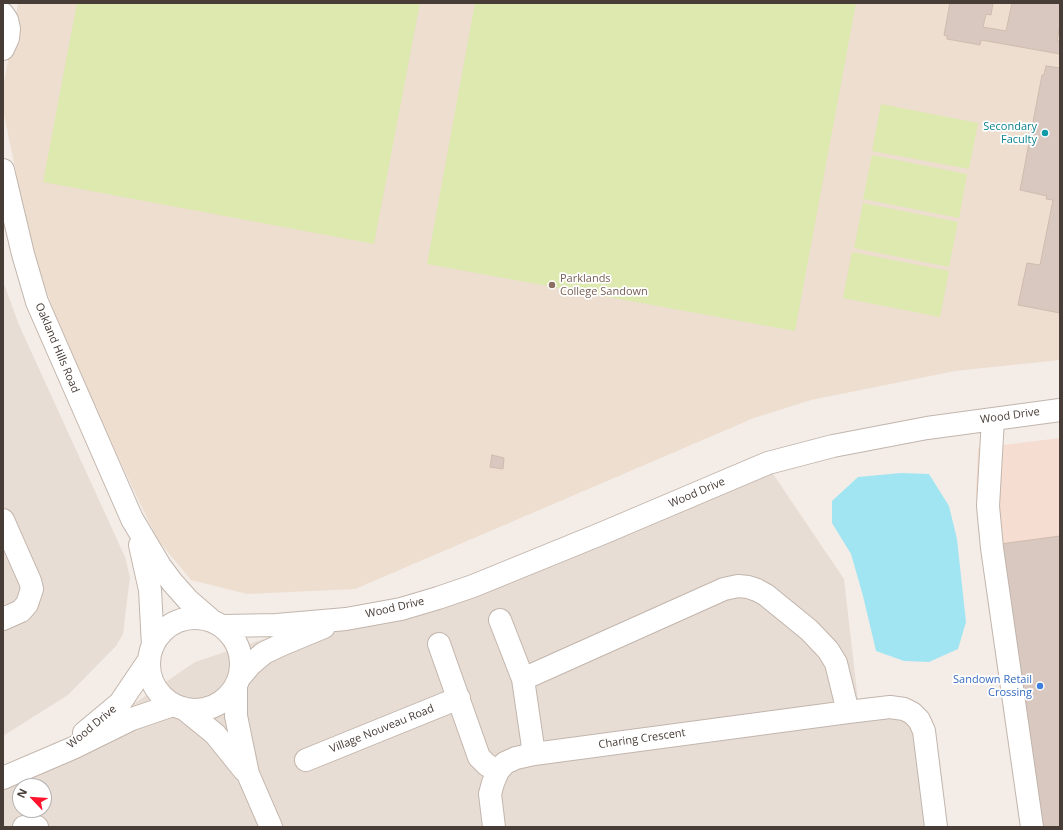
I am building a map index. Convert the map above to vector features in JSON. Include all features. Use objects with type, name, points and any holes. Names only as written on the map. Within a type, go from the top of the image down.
[{"type":"street","points":[[3,49],[8,38],[9,29],[7,20],[3,14],[4,3]]},
{"type":"street","name":"Oakland Hills Road","points":[[3,170],[23,254],[37,302],[132,519],[160,566],[172,582],[188,600],[216,623]]},
{"type":"street","name":"Wood Drive","points":[[216,623],[277,625],[346,619],[401,608],[438,598],[473,586],[768,463],[832,446],[927,428],[1060,410]]},
{"type":"street","points":[[992,419],[988,506],[992,548],[1032,827]]},
{"type":"street","name":"Oakland Hills Road","points":[[132,519],[144,560],[150,590],[151,653]]},
{"type":"street","points":[[3,520],[30,581],[32,589],[27,604],[20,611],[3,620]]},
{"type":"street","points":[[523,679],[724,588],[743,587],[757,590],[766,595],[809,630],[828,650],[836,663],[848,712]]},
{"type":"street","points":[[248,774],[215,734],[161,695],[154,686],[150,672],[151,653],[156,638],[164,629],[176,621],[193,617],[216,623],[234,638],[240,649],[242,665],[238,682],[236,716],[248,774],[271,827]]},
{"type":"street","name":"Wood Drive","points":[[238,682],[251,664],[264,653],[346,619]]},
{"type":"street","points":[[500,620],[523,679],[534,754]]},
{"type":"street","points":[[439,644],[479,757],[487,765],[498,771],[490,794],[494,827]]},
{"type":"street","name":"Wood Drive","points":[[60,753],[120,703],[151,653]]},
{"type":"street","points":[[178,706],[193,710],[210,708],[225,699],[238,682]]},
{"type":"street","name":"Village Nouveau Road","points":[[306,760],[459,698]]},
{"type":"street","name":"Wood Drive","points":[[3,778],[73,748],[132,719],[178,706]]},
{"type":"street","name":"Charing Crescent","points":[[498,771],[505,763],[516,758],[534,754],[848,712],[890,707],[904,708],[919,720],[924,731],[936,827]]},
{"type":"street","points":[[24,827],[37,827]]},
{"type":"shaded area","name":"Parklands College Sandown","points":[[18,3],[1060,3],[1060,360],[955,371],[811,400],[754,418],[355,589],[247,594],[191,580],[157,539],[57,322],[32,249],[3,110],[3,88]]},
{"type":"shaded area","points":[[3,281],[19,325],[125,557],[130,577],[123,634],[116,646],[68,695],[3,736]]},
{"type":"shaded area","points":[[1060,438],[1060,827],[1022,827],[976,493],[978,448]]},
{"type":"shaded area","points":[[767,465],[844,579],[859,709],[913,712],[937,827],[3,827],[3,777],[72,746],[195,662],[297,628],[401,610]]},
{"type":"green space","points":[[77,3],[420,3],[374,244],[43,182]]},
{"type":"green space","points":[[475,3],[856,3],[795,331],[427,264]]},
{"type":"green space","points":[[881,104],[978,123],[969,169],[872,151]]},
{"type":"green space","points":[[872,155],[967,174],[959,218],[863,199]]},
{"type":"green space","points":[[863,203],[958,222],[949,267],[854,248]]},
{"type":"green space","points":[[852,252],[949,271],[940,317],[843,298]]},
{"type":"water","points":[[901,473],[929,474],[949,506],[957,539],[966,622],[958,649],[929,662],[904,661],[876,651],[851,554],[832,523],[832,501],[858,477]]},
{"type":"building","points":[[950,3],[993,3],[991,15],[986,14],[983,27],[1006,31],[1012,3],[1060,3],[1060,24],[1057,41],[1060,41],[1060,54],[981,40],[980,45],[947,39],[947,36],[944,35]]},
{"type":"building","name":"Secondary Faculty","points":[[1046,66],[1060,68],[1060,313],[1018,305],[1027,263],[1040,265],[1053,200],[1046,199],[1047,196],[1020,190],[1042,75],[1044,75]]},
{"type":"building","points":[[492,455],[504,458],[503,469],[490,467]]},
{"type":"building","name":"Sandown Retail Crossing","points":[[1060,536],[1060,827],[1039,827],[1000,544]]},
{"type":"place","name":"Secondary Faculty","points":[[1045,133]]},
{"type":"place","name":"Parklands College Sandown","points":[[552,285]]},
{"type":"place","name":"Sandown Retail Crossing","points":[[1040,686]]}]
